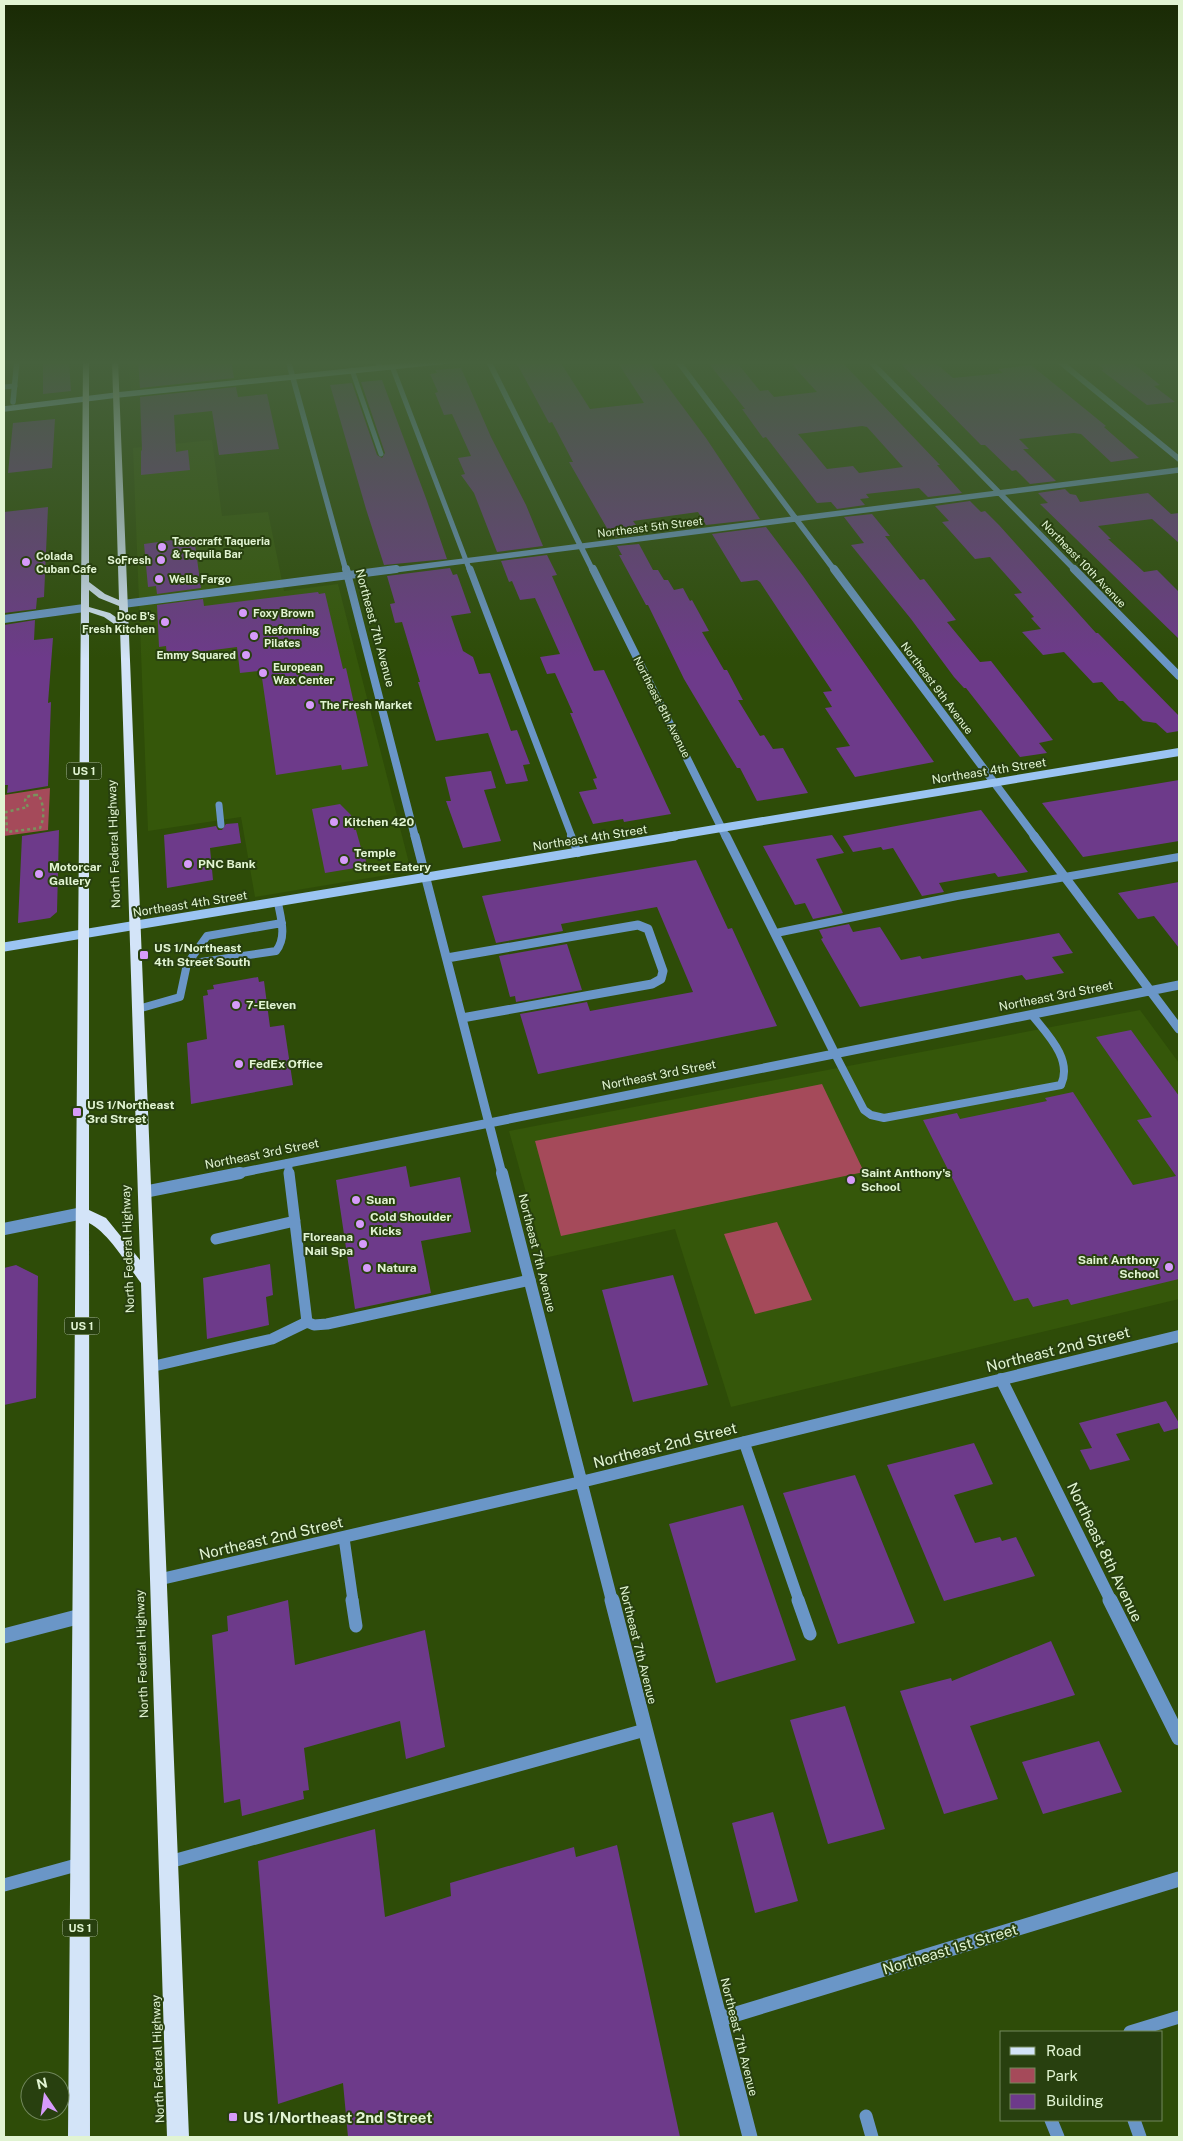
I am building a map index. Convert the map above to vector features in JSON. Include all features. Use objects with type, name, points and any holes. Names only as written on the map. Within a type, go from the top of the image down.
[{"type":"main road","name":"US 1","points":[[79,2137],[83,1213],[82,934],[86,460]]},
{"type":"main road","name":"North Federal Highway","points":[[119,460],[178,2137]]},
{"type":"main road","points":[[84,582],[102,596],[123,604]]},
{"type":"main road","points":[[84,608],[107,615],[124,628]]},
{"type":"main road","points":[[83,1213],[101,1222],[114,1235],[147,1280]]},
{"type":"street","name":"Northeast 7th Avenue","points":[[316,460],[447,958],[750,2137]]},
{"type":"street","name":"Northeast 8th Avenue","points":[[538,460],[836,1054]]},
{"type":"street","name":"Northeast 9th Avenue","points":[[752,460],[1179,1029]]},
{"type":"street","name":"Northeast 10th Avenue","points":[[968,460],[1179,676]]},
{"type":"street","name":"Northeast 5th Street","points":[[123,604],[1002,494],[1179,470]]},
{"type":"street","points":[[4,619],[84,608]]},
{"type":"street","name":"Northeast 4th Street","points":[[4,947],[1179,752]]},
{"type":"street","points":[[447,958],[638,925],[648,929],[663,971],[661,979],[652,984],[462,1018]]},
{"type":"street","name":"Northeast 3rd Street","points":[[144,1192],[1179,985]]},
{"type":"street","points":[[4,1229],[83,1213]]},
{"type":"street","name":"Northeast 2nd Street","points":[[157,1580],[581,1482],[1179,1336]]},
{"type":"street","name":"Northeast 8th Avenue","points":[[1001,1379],[1179,1738]]},
{"type":"street","points":[[4,1636],[81,1616]]},
{"type":"street","name":"Northeast 1st Street","points":[[720,2019],[1179,1879]]},
{"type":"lane","points":[[428,460],[578,853]]},
{"type":"lane","points":[[219,804],[221,825]]},
{"type":"lane","points":[[776,933],[1179,857]]},
{"type":"lane","points":[[186,964],[276,951],[282,944],[282,923],[278,903]]},
{"type":"lane","points":[[138,1009],[180,997],[186,964],[207,936],[242,932],[282,923]]},
{"type":"lane","points":[[217,960],[224,952]]},
{"type":"lane","points":[[836,1054],[864,1110],[871,1115],[884,1118],[1061,1085],[1065,1079],[1066,1069],[1063,1060],[1032,1015]]},
{"type":"lane","points":[[288,1163],[307,1322]]},
{"type":"lane","points":[[216,1239],[295,1221]]},
{"type":"lane","points":[[150,1367],[272,1338],[307,1322],[314,1325],[327,1324],[530,1280]]},
{"type":"lane","points":[[744,1442],[810,1634]]},
{"type":"lane","points":[[344,1538],[356,1626]]},
{"type":"lane","points":[[169,1862],[645,1730]]},
{"type":"lane","points":[[4,1885],[80,1864]]},
{"type":"lane","points":[[1133,2031],[1179,2017]]},
{"type":"lane","points":[[866,2116],[872,2137]]},
{"type":"lane","points":[[1051,2121],[1058,2137]]},
{"type":"lane","points":[[1134,2121],[1140,2137]]},
{"type":"path","points":[[35,795],[41,797],[43,804],[42,824],[35,830],[6,832],[6,812],[28,807],[25,801],[26,797],[35,795]]},
{"type":"shaded area","points":[[133,460],[215,460],[222,516],[268,512],[284,591],[338,584],[411,871],[255,897],[241,817],[148,831]]},
{"type":"shaded area","name":"Saint Anthony's School","points":[[1140,1010],[1179,1063],[1179,1299],[731,1407],[675,1229],[544,1258],[509,1131]]},
{"type":"green space","points":[[50,788],[48,830],[4,836],[4,795]]},
{"type":"green space","points":[[822,1084],[864,1172],[561,1236],[535,1141]]},
{"type":"green space","points":[[777,1222],[812,1300],[755,1314],[724,1234]]},
{"type":"building","points":[[9,460],[52,460],[52,468],[8,473]]},
{"type":"building","points":[[141,460],[189,460],[190,470],[141,475]]},
{"type":"building","points":[[352,460],[412,460],[447,559],[384,565]]},
{"type":"building","points":[[459,460],[503,460],[526,505],[543,546],[497,552],[474,493],[461,475],[465,474]]},
{"type":"building","points":[[572,460],[721,460],[760,519],[706,525],[698,512],[633,521],[636,525],[630,526],[634,535],[612,537],[569,462],[573,462]]},
{"type":"building","points":[[784,460],[819,460],[827,469],[853,466],[859,473],[903,467],[897,460],[935,460],[940,465],[937,465],[962,493],[928,497],[919,488],[866,494],[869,498],[860,499],[865,505],[837,509],[831,502],[817,503]]},
{"type":"building","points":[[1000,460],[1034,460],[1056,481],[1030,484],[1016,470],[1012,471]]},
{"type":"building","points":[[1109,460],[1126,460],[1111,462]]},
{"type":"building","points":[[1065,489],[1070,494],[1076,495],[1080,502],[1148,493],[1171,514],[1179,513],[1179,543],[1152,519],[1098,526],[1111,539],[1108,539],[1144,572],[1157,570],[1179,592],[1179,639],[1040,504],[1048,503],[1038,493]]},
{"type":"building","points":[[970,501],[981,512],[985,511],[999,525],[1096,633],[1179,716],[1179,731],[1167,733],[1156,723],[1143,721],[1123,701],[1119,701],[1102,682],[1093,683],[1064,652],[1043,655],[1022,632],[1041,629],[1031,618],[1034,617],[1014,594],[1022,593],[990,557],[975,559],[942,522],[949,521],[935,506]]},
{"type":"building","points":[[48,507],[44,597],[37,598],[36,609],[4,613],[4,512]]},
{"type":"building","points":[[872,514],[890,536],[885,536],[920,580],[924,579],[956,620],[947,622],[980,662],[991,661],[1053,740],[1039,743],[1047,753],[1020,757],[966,688],[954,677],[911,619],[851,545],[864,543],[844,517]]},
{"type":"building","points":[[766,527],[803,576],[934,762],[855,777],[836,748],[850,746],[825,708],[832,707],[823,692],[832,691],[760,582],[757,580],[741,582],[712,534]]},
{"type":"building","points":[[194,537],[201,588],[157,594],[156,586],[148,587],[144,544]]},
{"type":"building","points":[[639,544],[653,570],[658,570],[664,580],[668,580],[674,590],[683,588],[690,601],[692,600],[709,631],[702,632],[724,670],[727,670],[743,700],[738,700],[760,736],[764,735],[773,749],[783,748],[808,793],[757,801],[740,768],[737,768],[684,679],[648,605],[646,605],[619,555],[622,555],[617,546]]},
{"type":"building","points":[[547,555],[557,575],[552,576],[594,671],[604,670],[671,814],[624,822],[623,819],[593,824],[579,792],[597,789],[593,779],[597,778],[570,713],[573,713],[555,673],[547,674],[540,657],[560,654],[535,598],[520,600],[512,581],[509,582],[501,561]]},
{"type":"building","points":[[450,568],[453,575],[457,574],[471,613],[451,616],[463,651],[473,657],[479,674],[490,673],[511,731],[517,730],[530,764],[523,765],[528,781],[506,784],[488,733],[436,741],[402,622],[395,623],[390,604],[395,603],[387,576]]},
{"type":"building","points":[[318,592],[319,594],[325,593],[343,669],[346,668],[368,766],[342,770],[341,765],[276,775],[262,678],[260,678],[259,671],[240,673],[237,647],[167,656],[166,646],[159,647],[157,605],[203,599],[204,606]]},
{"type":"building","points":[[35,620],[34,640],[53,638],[48,703],[51,702],[48,786],[7,793],[8,785],[4,785],[4,625]]},
{"type":"building","points":[[491,771],[496,788],[484,790],[501,841],[463,848],[446,801],[451,801],[445,777]]},
{"type":"building","points":[[1179,780],[1179,841],[1083,857],[1042,803]]},
{"type":"building","name":"Kitchen 420","points":[[340,804],[351,815],[354,830],[356,830],[361,848],[363,848],[367,866],[325,873],[312,809]]},
{"type":"building","points":[[981,810],[1028,872],[998,877],[995,873],[939,883],[944,892],[922,896],[893,848],[883,850],[881,847],[853,852],[843,836]]},
{"type":"building","name":"PNC Bank","points":[[238,823],[241,843],[210,848],[213,880],[167,888],[164,835],[216,826],[218,830],[222,830],[226,824]]},
{"type":"building","name":"Motorcar Gallery","points":[[59,830],[57,912],[50,918],[18,923],[22,836]]},
{"type":"building","points":[[832,835],[844,853],[816,859],[843,913],[813,919],[805,903],[795,905],[763,846]]},
{"type":"building","points":[[696,860],[728,929],[732,928],[777,1026],[538,1074],[520,1014],[587,1002],[590,1011],[693,992],[657,907],[561,924],[563,931],[496,943],[482,896]]},
{"type":"building","points":[[1179,882],[1179,948],[1154,916],[1138,919],[1118,893]]},
{"type":"building","points":[[849,924],[853,932],[880,927],[901,960],[920,956],[922,959],[1059,933],[1073,953],[1052,957],[1064,973],[1026,980],[1022,975],[860,1007],[821,939],[823,938],[819,930]]},
{"type":"building","points":[[567,944],[582,990],[516,1002],[515,996],[510,997],[499,956]]},
{"type":"building","name":"FedEx Office","points":[[258,977],[259,982],[264,981],[270,1027],[284,1025],[293,1085],[191,1104],[187,1043],[207,1039],[203,996],[208,995],[207,990],[214,989],[213,985]]},
{"type":"building","points":[[1131,1030],[1179,1096],[1179,1279],[1071,1305],[1068,1299],[1033,1307],[1028,1298],[1014,1301],[923,1120],[957,1113],[960,1119],[1047,1101],[1045,1098],[1073,1092],[1133,1185],[1176,1176],[1137,1120],[1152,1117],[1096,1037]]},
{"type":"building","points":[[406,1166],[410,1187],[460,1177],[471,1232],[421,1241],[431,1293],[355,1309],[336,1180]]},
{"type":"building","points":[[270,1264],[273,1295],[266,1297],[269,1325],[207,1339],[203,1278]]},
{"type":"building","points":[[16,1265],[38,1276],[36,1398],[4,1405],[4,1268]]},
{"type":"building","points":[[673,1275],[708,1385],[633,1402],[602,1290]]},
{"type":"building","points":[[1166,1401],[1179,1423],[1179,1428],[1164,1432],[1159,1423],[1116,1434],[1130,1460],[1090,1470],[1080,1450],[1092,1448],[1079,1423]]},
{"type":"building","points":[[974,1443],[993,1484],[954,1495],[975,1543],[1000,1537],[1002,1541],[1016,1537],[1035,1576],[944,1601],[887,1465]]},
{"type":"building","points":[[855,1475],[915,1623],[838,1644],[783,1493]]},
{"type":"building","points":[[743,1505],[796,1660],[716,1683],[669,1524]]},
{"type":"building","points":[[288,1600],[295,1665],[425,1630],[445,1747],[406,1759],[400,1721],[304,1748],[309,1790],[303,1791],[304,1799],[242,1816],[240,1799],[224,1803],[212,1635],[228,1631],[227,1616]]},
{"type":"building","points":[[1051,1641],[1075,1695],[970,1726],[998,1799],[944,1814],[900,1691],[951,1678],[952,1681]]},
{"type":"building","points":[[845,1706],[885,1829],[828,1844],[790,1720]]},
{"type":"building","points":[[1099,1741],[1122,1792],[1043,1814],[1022,1762]]},
{"type":"building","points":[[773,1812],[798,1901],[755,1913],[732,1823]]},
{"type":"building","points":[[375,1829],[385,1917],[451,1896],[450,1883],[574,1847],[576,1857],[617,1845],[680,2137],[348,2137],[343,2083],[278,2104],[258,1861]]},
{"type":"place","name":"Tacocraft Taqueria & Tequila Bar","points":[[162,547]]},
{"type":"place","name":"SoFresh","points":[[161,560]]},
{"type":"place","name":"Colada Cuban Cafe","points":[[26,562]]},
{"type":"place","name":"Wells Fargo","points":[[159,579]]},
{"type":"place","name":"Foxy Brown","points":[[243,613]]},
{"type":"place","name":"Doc B's Fresh Kitchen","points":[[165,622]]},
{"type":"place","name":"Reforming Pilates","points":[[254,636]]},
{"type":"place","name":"Emmy Squared","points":[[246,655]]},
{"type":"place","name":"European Wax Center","points":[[263,673]]},
{"type":"place","name":"The Fresh Market","points":[[310,705]]},
{"type":"place","name":"Kitchen 420","points":[[334,822]]},
{"type":"place","name":"Temple Street Eatery","points":[[344,860]]},
{"type":"place","name":"PNC Bank","points":[[188,864]]},
{"type":"place","name":"Motorcar Gallery","points":[[39,874]]},
{"type":"place","name":"US 1/Northeast 4th Street South","points":[[144,955]]},
{"type":"place","name":"7-Eleven","points":[[236,1005]]},
{"type":"place","name":"FedEx Office","points":[[239,1064]]},
{"type":"place","name":"US 1/Northeast 3rd Street","points":[[77,1112]]},
{"type":"place","name":"Saint Anthony's School","points":[[851,1180]]},
{"type":"place","name":"Suan","points":[[356,1200]]},
{"type":"place","name":"Cold Shoulder Kicks","points":[[360,1224]]},
{"type":"place","name":"Floreana Nail Spa","points":[[363,1244]]},
{"type":"place","name":"Saint Anthony School","points":[[1169,1267]]},
{"type":"place","name":"Natura","points":[[367,1268]]},
{"type":"place","name":"US 1/Northeast 2nd Street","points":[[233,2117]]}]
